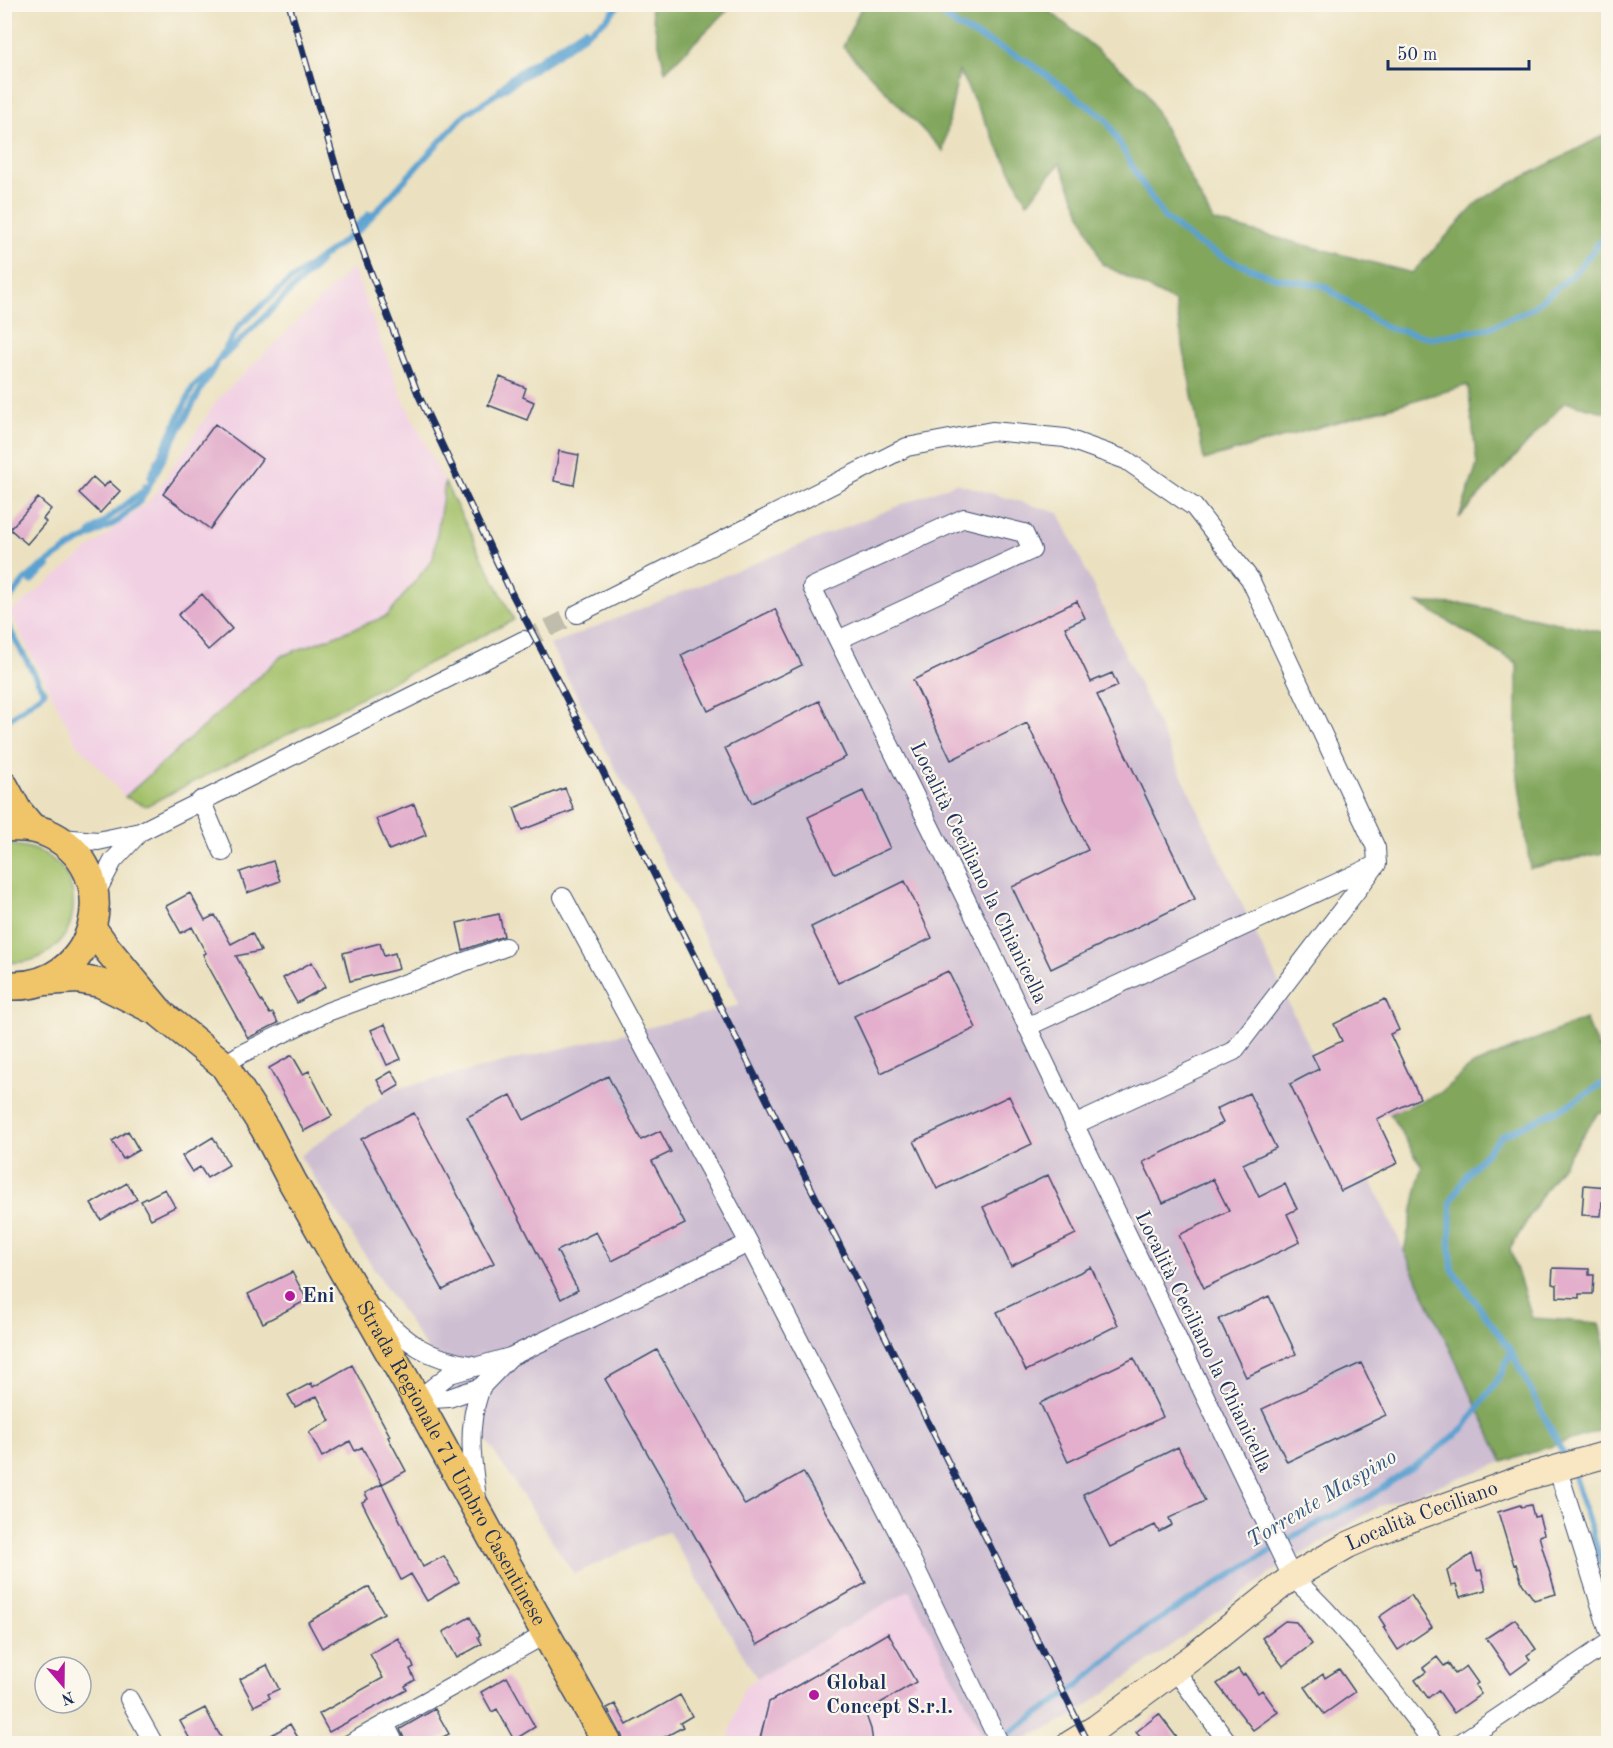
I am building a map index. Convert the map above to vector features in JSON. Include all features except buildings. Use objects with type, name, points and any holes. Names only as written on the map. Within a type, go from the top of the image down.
[{"type":"main road","points":[[4,786],[17,810],[18,827],[58,838],[75,853],[88,873],[95,895],[92,928],[83,950],[67,968],[46,981]]},
{"type":"main road","name":"Strada Regionale 71 Umbro Casentinese","points":[[92,928],[162,1014],[224,1065],[265,1129],[608,1743]]},
{"type":"main road","name":"Strada Regionale 71 Umbro Casentinese","points":[[4,985],[20,987],[46,981],[77,979],[100,983],[162,1014]]},
{"type":"street","points":[[577,614],[908,447],[993,431],[1065,438],[1126,460],[1194,507],[1250,579],[1376,848],[1377,864],[1234,1051],[1074,1125]]},
{"type":"street","name":"Località Ceciliano la Chianicella","points":[[838,640],[1032,550],[1024,533],[964,518],[812,587],[1292,1577]]},
{"type":"street","points":[[58,838],[98,842],[140,832],[524,640]]},
{"type":"street","points":[[201,800],[223,852]]},
{"type":"street","points":[[95,895],[112,861],[140,832]]},
{"type":"street","points":[[1027,1027],[1377,864]]},
{"type":"street","points":[[562,897],[749,1243],[903,1542],[1000,1743]]},
{"type":"street","points":[[224,1065],[241,1054],[327,1012],[505,947]]},
{"type":"street","points":[[417,1400],[450,1374],[510,1357],[749,1243]]},
{"type":"street","points":[[351,1285],[388,1324],[414,1345],[439,1359],[477,1365]]},
{"type":"street","points":[[417,1400],[449,1398],[481,1387],[510,1357]]},
{"type":"street","points":[[479,1512],[471,1453],[473,1418],[481,1387]]},
{"type":"street","name":"Località Ceciliano","points":[[1070,1743],[1096,1728],[1175,1670],[1292,1577],[1348,1545],[1391,1526],[1557,1467],[1608,1454]]},
{"type":"street","points":[[1557,1467],[1608,1629]]},
{"type":"street","points":[[1292,1577],[1345,1630],[1434,1743]]},
{"type":"street","points":[[349,1743],[546,1634]]},
{"type":"street","points":[[1459,1743],[1608,1643]]},
{"type":"street","points":[[1175,1670],[1229,1743]]},
{"type":"street","points":[[129,1699],[154,1743]]},
{"type":"street","points":[[385,1724],[395,1743]]},
{"type":"shaded area","points":[[353,267],[402,397],[445,483],[433,559],[387,616],[282,656],[125,797],[76,742],[10,613],[152,498],[218,399]]},
{"type":"shaded area","points":[[956,483],[1059,513],[1503,1462],[1378,1507],[1270,1574],[1073,1716],[1017,1743],[987,1743],[909,1590],[757,1678],[668,1531],[574,1574],[300,1156],[391,1090],[740,1005],[550,645]]},
{"type":"shaded area","points":[[909,1589],[987,1743],[734,1744],[729,1736],[743,1689],[757,1678]]},
{"type":"green space","points":[[650,4],[733,5],[665,71]]},
{"type":"green space","points":[[862,5],[1042,5],[1144,88],[1213,221],[1412,273],[1481,199],[1608,133],[1608,413],[1565,402],[1459,518],[1477,465],[1468,385],[1204,460],[1175,302],[1102,264],[1060,163],[1027,203],[959,71],[943,151],[843,47]]},
{"type":"green space","points":[[445,483],[514,620],[146,806],[125,797],[282,656],[387,616],[433,559]]},
{"type":"green space","points":[[1418,603],[1465,604],[1608,633],[1608,852],[1530,868],[1517,769],[1517,663]]},
{"type":"green space","points":[[5,845],[37,850],[58,865],[70,884],[73,907],[68,929],[54,948],[33,960],[5,962]]},
{"type":"green space","points":[[1585,1019],[1598,1048],[1608,1038],[1608,1111],[1598,1113],[1544,1192],[1510,1249],[1532,1318],[1599,1323],[1608,1360],[1608,1428],[1503,1462],[1404,1251],[1422,1167],[1390,1114],[1440,1093],[1471,1066]]},
{"type":"waterway","points":[[4,606],[25,580],[38,569],[70,547],[118,521],[141,500],[200,391],[239,326],[288,282],[360,229],[465,114],[558,54],[606,19],[620,4]]},
{"type":"waterway","points":[[928,4],[957,26],[1027,61],[1106,119],[1140,180],[1164,217],[1195,242],[1227,259],[1272,277],[1324,286],[1385,327],[1432,338],[1489,328],[1531,309],[1575,273],[1608,232]]},
{"type":"waterway","points":[[500,89],[512,77],[585,29]]},
{"type":"waterway","points":[[350,232],[369,214]]},
{"type":"waterway","points":[[222,358],[320,262]]},
{"type":"waterway","points":[[150,477],[193,387],[209,372]]},
{"type":"waterway","points":[[91,532],[144,490],[145,486]]},
{"type":"waterway","points":[[31,581],[48,566]]},
{"type":"waterway","points":[[4,619],[44,692],[4,723]]},
{"type":"waterway","name":"Torrente Maspino","points":[[1566,1459],[1511,1351],[1452,1269],[1451,1201],[1467,1174],[1501,1136],[1567,1106],[1608,1080]]},
{"type":"waterway","name":"Torrente Maspino","points":[[1001,1739],[1071,1691],[1144,1629],[1294,1536],[1369,1497],[1429,1456],[1464,1428],[1501,1375],[1511,1351]]},
{"type":"waterway","points":[[1572,1470],[1608,1582]]},
{"type":"tunnel","points":[[524,640],[577,614]]},
{"type":"railway","points":[[289,4],[346,202],[418,394],[510,590],[1089,1744]]},
{"type":"place","name":"Eni","points":[[290,1296]]},
{"type":"place","name":"Global Concept S.r.l.","points":[[814,1695]]}]
